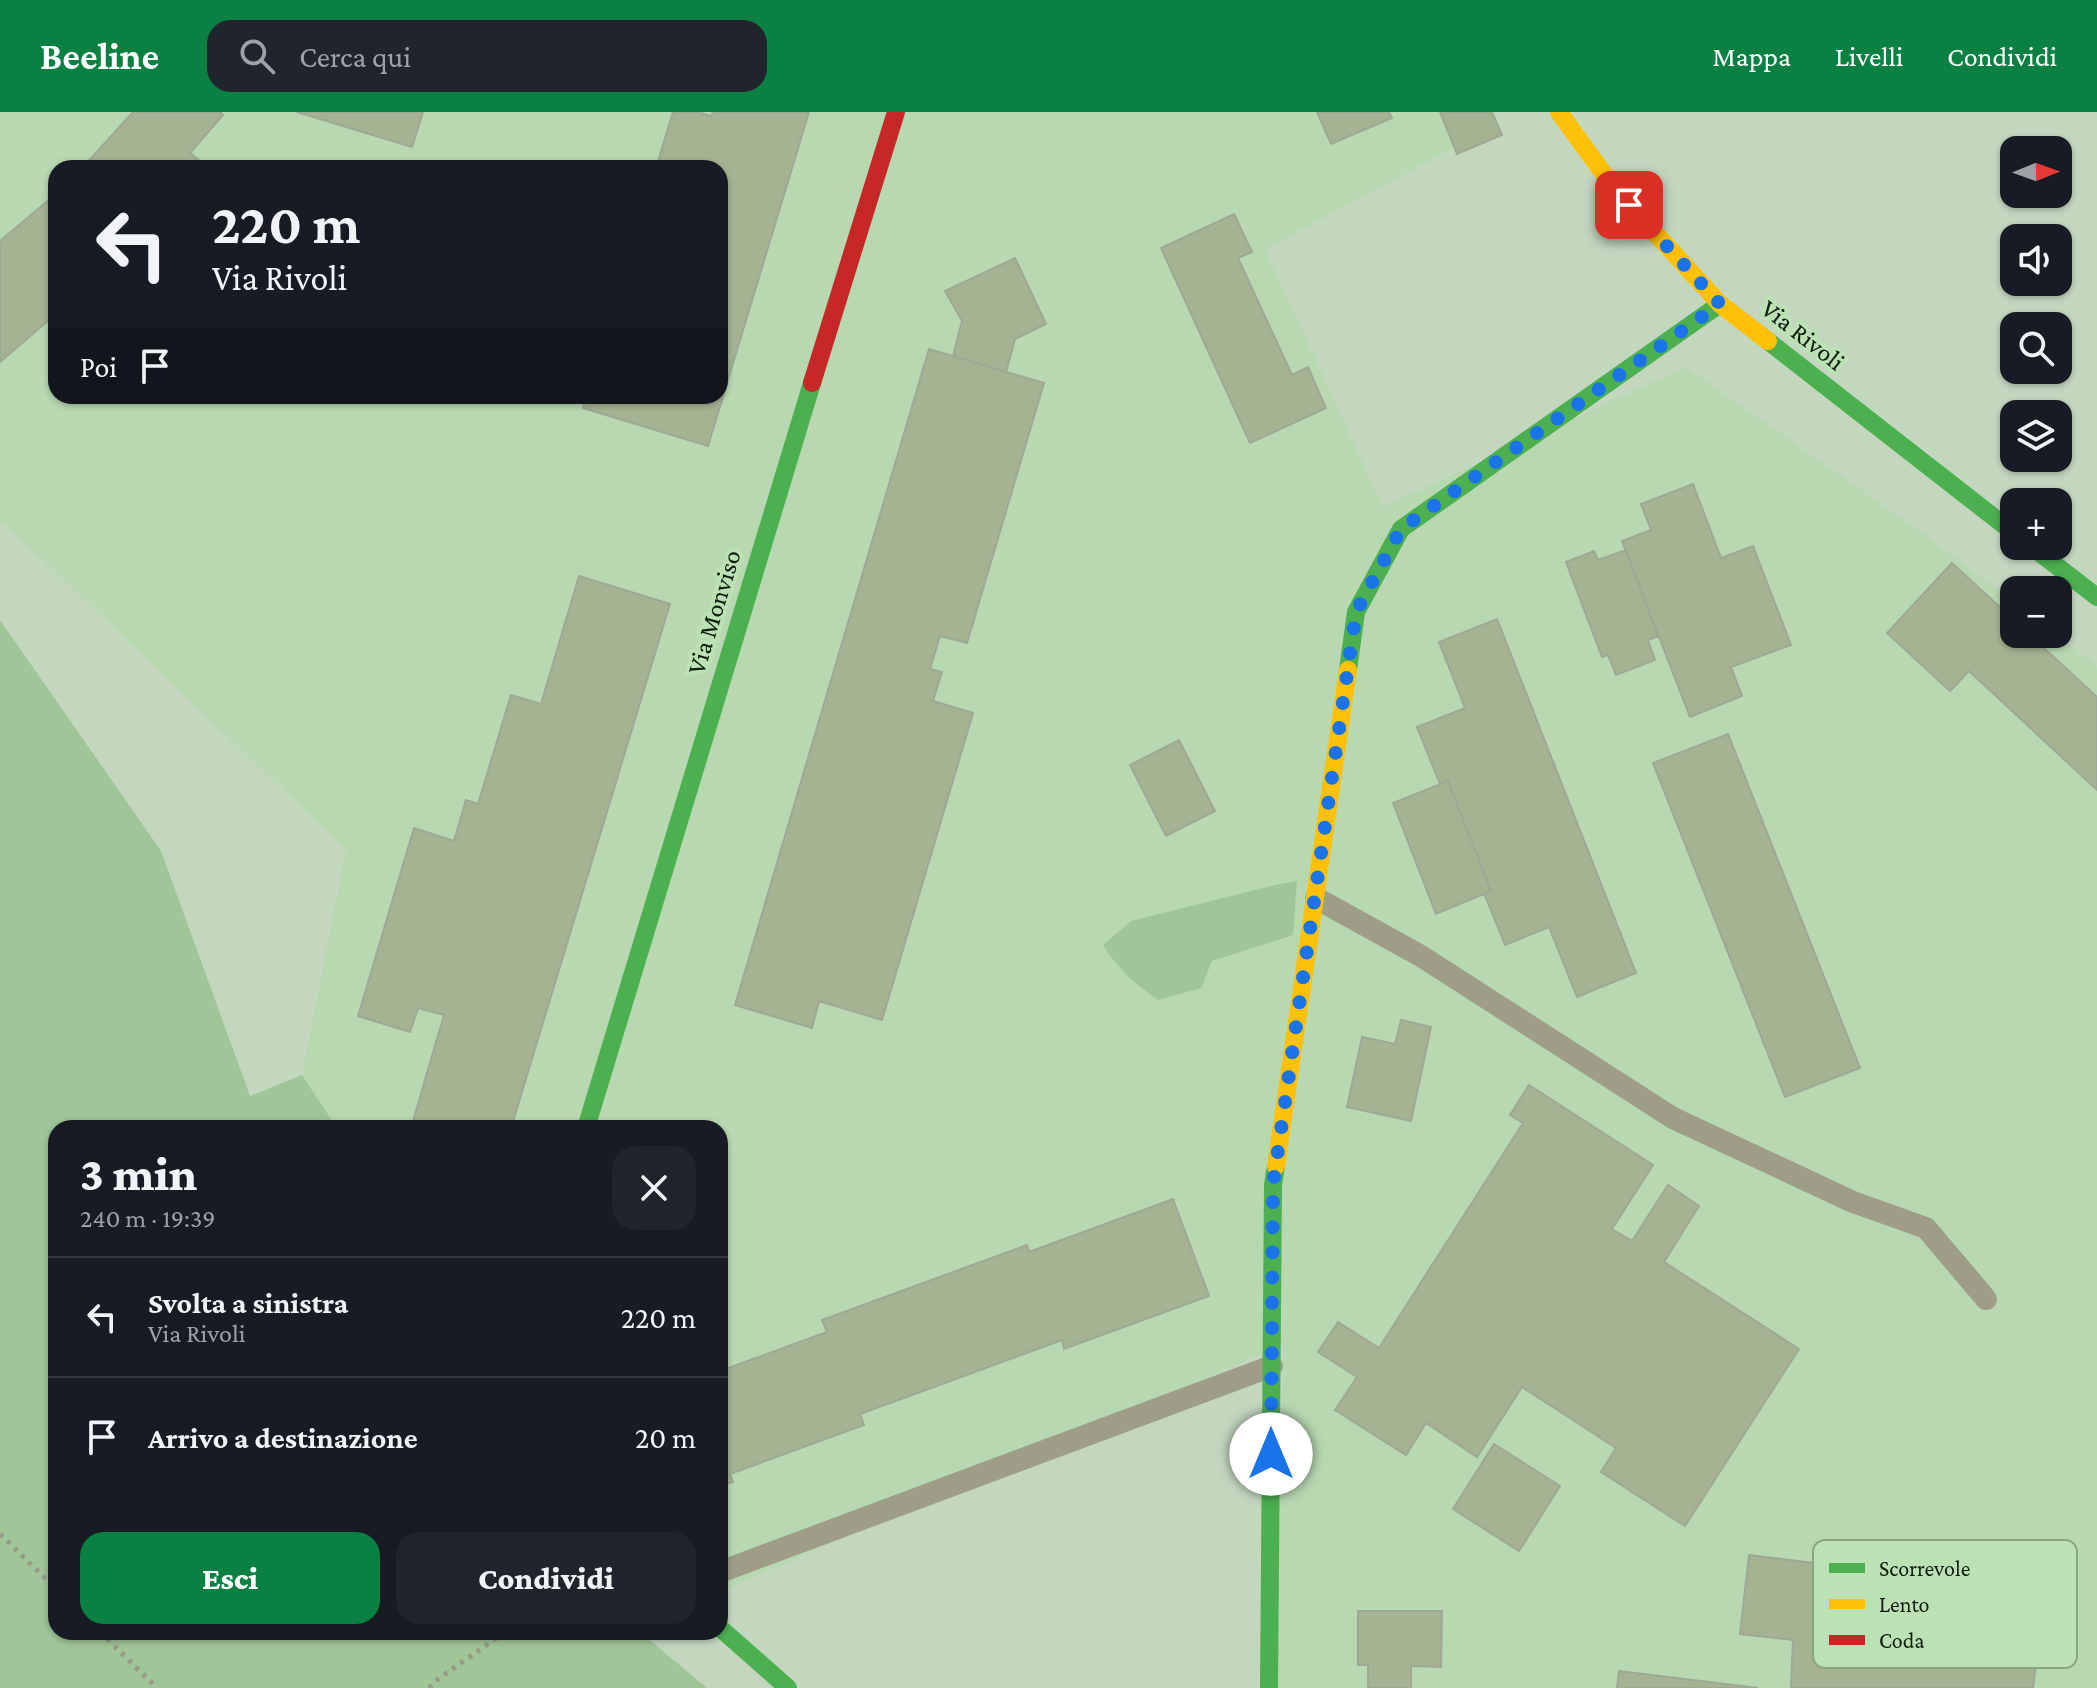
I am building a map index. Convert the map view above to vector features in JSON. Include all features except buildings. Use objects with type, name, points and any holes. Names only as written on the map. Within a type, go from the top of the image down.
[{"type":"street","name":"Via Monviso","points":[[588,1120],[896,112]]},
{"type":"street","name":"Via Rivoli","points":[[1559,112],[1614,188],[1720,304],[2000,522]]},
{"type":"street","points":[[1269,1688],[1273,1185],[1356,612],[1401,529],[1720,304]]},
{"type":"street","points":[[2049,560],[2097,597]]},
{"type":"street","points":[[728,1635],[788,1688]]},
{"type":"lane","points":[[1316,898],[1421,956],[1673,1118],[1853,1202],[1926,1228],[1986,1299]]},
{"type":"lane","points":[[728,1569],[1272,1366]]},
{"type":"path","points":[[0,1534],[48,1581]]},
{"type":"path","points":[[108,1640],[157,1688]]},
{"type":"path","points":[[429,1688],[494,1640]]},
{"type":"shaded area","points":[[0,112],[1492,112],[1495,126],[1265,249],[1383,507],[1686,367],[1924,534],[2000,591],[2000,648],[2072,646],[2097,666],[2097,1688],[1273,1688],[1284,1344],[728,1588],[728,1120],[332,1120],[302,1075],[346,850],[4,523],[0,525]]},
{"type":"shaded area","points":[[0,620],[161,851],[250,1096],[302,1075],[332,1120],[48,1120],[48,1640],[650,1640],[707,1688],[0,1688]]},
{"type":"shaded area","points":[[1297,881],[1293,935],[1212,961],[1201,988],[1158,1000],[1128,976],[1103,945],[1131,921]]},
{"type":"traffic: fast","points":[[1348,670],[1356,612],[1401,529],[1720,304]]},
{"type":"traffic: fast","points":[[1768,341],[2000,522]]},
{"type":"traffic: fast","points":[[588,1120],[812,383]]},
{"type":"traffic: fast","points":[[2049,560],[2097,597]]},
{"type":"traffic: fast","points":[[1269,1688],[1273,1185],[1276,1166]]},
{"type":"traffic: fast","points":[[728,1635],[788,1688]]},
{"type":"traffic: slow","points":[[1559,112],[1614,188],[1720,304],[1768,341]]},
{"type":"traffic: slow","points":[[1276,1166],[1348,670]]},
{"type":"traffic: jam","points":[[812,383],[896,112]]},
{"type":"route","points":[[1271,1454],[1273,1185],[1356,612],[1401,529],[1720,304],[1629,205]]}]
